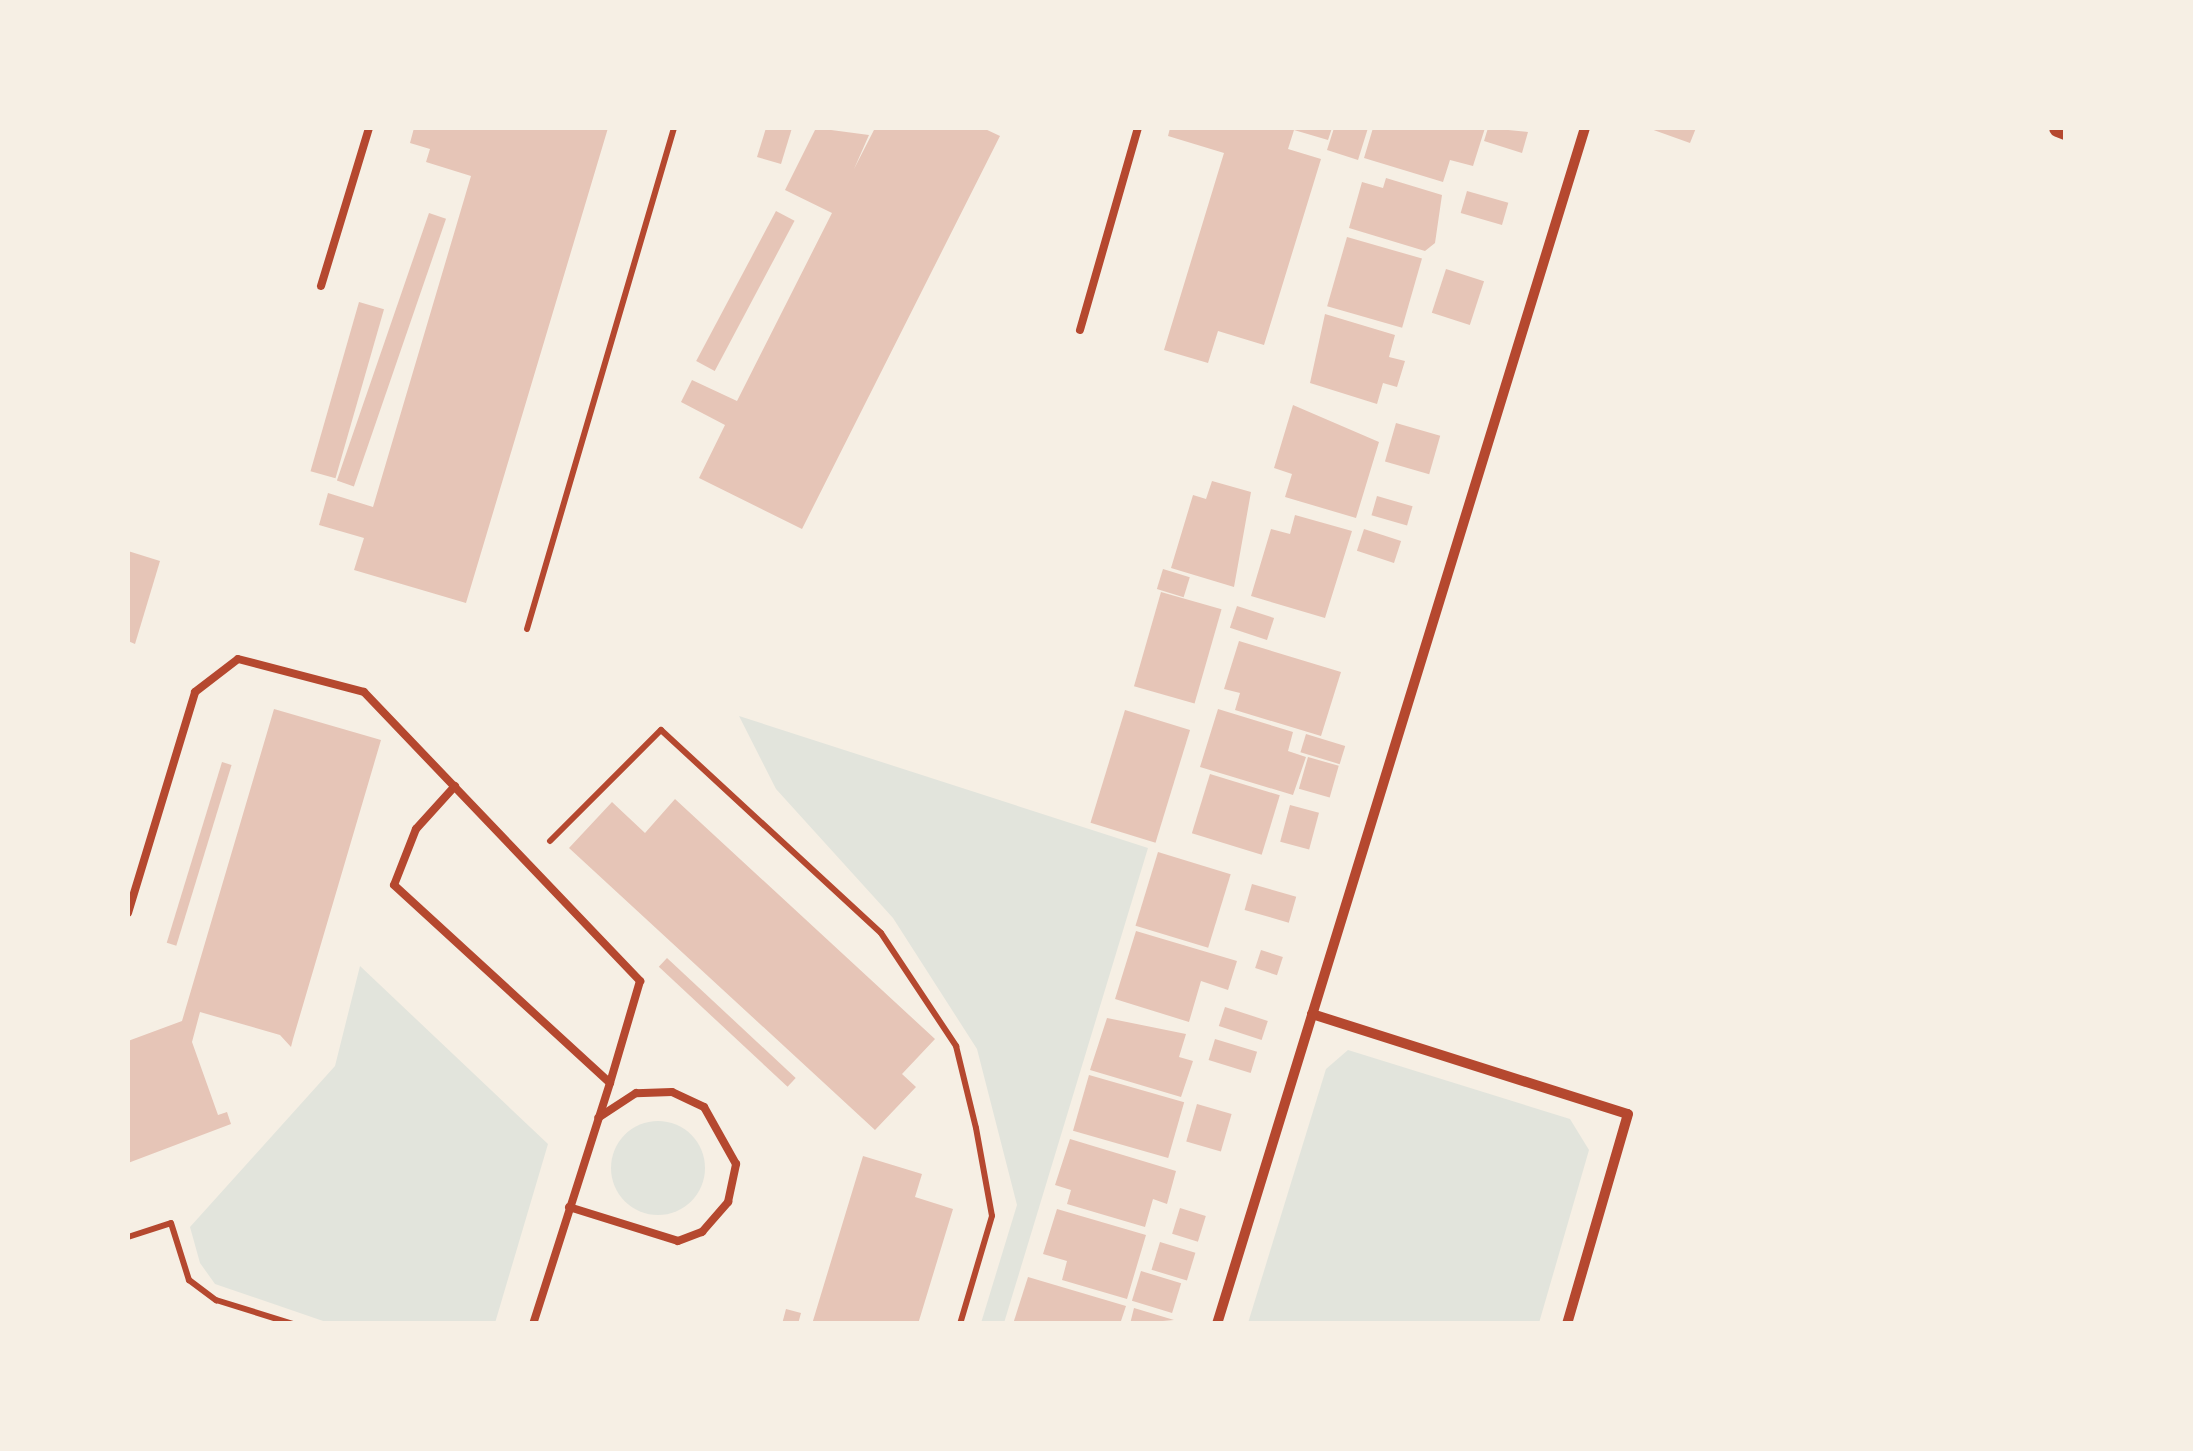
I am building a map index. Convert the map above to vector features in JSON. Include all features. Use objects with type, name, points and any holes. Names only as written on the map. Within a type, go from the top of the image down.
[{"type":"street","points":[[1216,1324],[1585,128]]},
{"type":"street","points":[[2058,128],[2066,132]]},
{"type":"street","points":[[1312,1014],[1628,1114],[1567,1324]]},
{"type":"lane","points":[[321,286],[370,128]]},
{"type":"lane","points":[[1080,330],[1138,128]]},
{"type":"lane","points":[[128,913],[195,692],[238,659],[364,692],[528,862],[562,909],[640,980],[533,1324]]},
{"type":"lane","points":[[455,786],[416,829],[394,884],[610,1083]]},
{"type":"lane","points":[[570,1207],[678,1242],[702,1232],[728,1202],[736,1164],[704,1106],[672,1092],[636,1093],[598,1118]]},
{"type":"path","points":[[527,629],[674,128]]},
{"type":"path","points":[[528,862],[661,730],[881,933],[956,1046],[976,1128],[992,1216],[960,1324]]},
{"type":"path","points":[[128,1236],[171,1223],[189,1280],[216,1300],[293,1324]]},
{"type":"shaded area","points":[[739,716],[1148,848],[1004,1323],[981,1323],[1017,1205],[977,1049],[893,918],[776,789]]},
{"type":"shaded area","points":[[360,966],[548,1144],[495,1323],[329,1323],[215,1284],[200,1263],[190,1227],[335,1066]]},
{"type":"shaded area","points":[[1348,1050],[1570,1119],[1589,1150],[1539,1323],[1248,1323],[1326,1069]]},
{"type":"shaded area","points":[[658,1121],[676,1124],[692,1134],[702,1150],[702,1186],[692,1202],[676,1212],[658,1215],[640,1212],[624,1202],[614,1186],[611,1168],[614,1150],[624,1134],[640,1124]]},
{"type":"building","points":[[414,128],[608,128],[466,603],[354,570],[364,538],[319,525],[328,493],[373,507],[471,176],[426,162],[430,149],[410,143]]},
{"type":"building","points":[[766,128],[792,128],[781,164],[757,157]]},
{"type":"building","points":[[816,128],[869,135],[854,169],[875,128],[983,128],[1000,136],[802,529],[699,478],[725,425],[681,402],[692,380],[737,401],[832,213],[785,190]]},
{"type":"building","points":[[1170,128],[1332,128],[1328,140],[1294,130],[1288,149],[1321,159],[1264,345],[1218,331],[1208,363],[1164,350],[1224,153],[1168,136]]},
{"type":"building","points":[[1334,128],[1368,128],[1358,160],[1327,150]]},
{"type":"building","points":[[1373,128],[1485,128],[1473,166],[1450,160],[1443,182],[1364,158]]},
{"type":"building","points":[[1488,128],[1528,132],[1522,153],[1484,141]]},
{"type":"building","points":[[1648,128],[1696,128],[1690,143]]},
{"type":"building","points":[[1386,178],[1442,195],[1435,243],[1425,251],[1349,228],[1362,182],[1383,188]]},
{"type":"building","points":[[1467,191],[1508,203],[1502,225],[1461,213]]},
{"type":"building","points":[[776,211],[795,221],[715,371],[696,361]]},
{"type":"building","points":[[429,213],[446,219],[354,486],[337,481]]},
{"type":"building","points":[[1347,237],[1422,258],[1402,328],[1327,306]]},
{"type":"building","points":[[1446,269],[1484,281],[1470,325],[1432,313]]},
{"type":"building","points":[[359,302],[384,309],[335,478],[310,471]]},
{"type":"building","points":[[1325,314],[1395,335],[1389,357],[1405,361],[1397,387],[1383,383],[1377,404],[1310,383]]},
{"type":"building","points":[[1293,405],[1379,442],[1356,518],[1285,497],[1292,474],[1274,468]]},
{"type":"building","points":[[1396,423],[1440,436],[1429,474],[1385,461]]},
{"type":"building","points":[[1212,481],[1251,492],[1234,587],[1171,568],[1193,495],[1206,499]]},
{"type":"building","points":[[1377,496],[1413,506],[1407,525],[1371,515]]},
{"type":"building","points":[[1295,515],[1352,531],[1325,618],[1251,596],[1271,529],[1290,534]]},
{"type":"building","points":[[1364,529],[1401,541],[1394,563],[1357,551]]},
{"type":"building","points":[[128,551],[160,561],[135,644],[128,641]]},
{"type":"building","points":[[1163,569],[1190,577],[1184,597],[1157,589]]},
{"type":"building","points":[[1161,592],[1222,609],[1195,704],[1134,686]]},
{"type":"building","points":[[1237,606],[1274,618],[1267,640],[1230,628]]},
{"type":"building","points":[[1239,641],[1341,672],[1321,736],[1235,710],[1240,693],[1224,689]]},
{"type":"building","points":[[274,709],[381,740],[291,1047],[280,1035],[200,1012],[192,1042],[218,1115],[227,1112],[231,1124],[128,1163],[128,1041],[182,1021]]},
{"type":"building","points":[[1218,709],[1293,732],[1288,751],[1306,757],[1293,795],[1200,767]]},
{"type":"building","points":[[1125,710],[1190,730],[1156,843],[1091,823]]},
{"type":"building","points":[[1306,734],[1345,746],[1340,764],[1300,752]]},
{"type":"building","points":[[1308,757],[1339,766],[1330,798],[1299,789]]},
{"type":"building","points":[[222,762],[232,765],[176,946],[167,943]]},
{"type":"building","points":[[1210,774],[1280,795],[1262,855],[1192,833]]},
{"type":"building","points":[[675,799],[935,1039],[902,1074],[916,1087],[875,1130],[569,848],[612,802],[645,833]]},
{"type":"building","points":[[1290,805],[1319,813],[1309,849],[1280,842]]},
{"type":"building","points":[[1158,852],[1231,874],[1208,948],[1135,926]]},
{"type":"building","points":[[1252,884],[1296,897],[1289,923],[1245,910]]},
{"type":"building","points":[[1136,931],[1237,961],[1228,990],[1201,981],[1189,1022],[1115,999]]},
{"type":"building","points":[[1261,950],[1283,957],[1277,975],[1255,968]]},
{"type":"building","points":[[667,958],[796,1078],[788,1087],[659,967]]},
{"type":"building","points":[[1225,1007],[1268,1021],[1262,1040],[1219,1026]]},
{"type":"building","points":[[1107,1018],[1186,1034],[1179,1057],[1193,1061],[1181,1097],[1090,1070]]},
{"type":"building","points":[[1215,1039],[1257,1052],[1251,1073],[1209,1060]]},
{"type":"building","points":[[1089,1075],[1184,1102],[1168,1158],[1073,1131]]},
{"type":"building","points":[[1197,1104],[1232,1114],[1221,1151],[1186,1141]]},
{"type":"building","points":[[1070,1139],[1176,1171],[1167,1204],[1153,1199],[1145,1227],[1067,1204],[1071,1190],[1055,1185]]},
{"type":"building","points":[[863,1156],[922,1174],[915,1197],[953,1209],[918,1324],[812,1324]]},
{"type":"building","points":[[1180,1208],[1206,1216],[1198,1242],[1172,1234]]},
{"type":"building","points":[[1057,1209],[1146,1235],[1127,1299],[1062,1280],[1067,1261],[1043,1254]]},
{"type":"building","points":[[1160,1242],[1195,1253],[1187,1281],[1152,1270]]},
{"type":"building","points":[[1141,1271],[1181,1283],[1172,1313],[1132,1301]]},
{"type":"building","points":[[1028,1277],[1126,1306],[1120,1324],[1013,1324]]},
{"type":"building","points":[[1134,1308],[1174,1320],[1130,1324]]},
{"type":"building","points":[[786,1309],[801,1313],[798,1324],[782,1324]]}]
